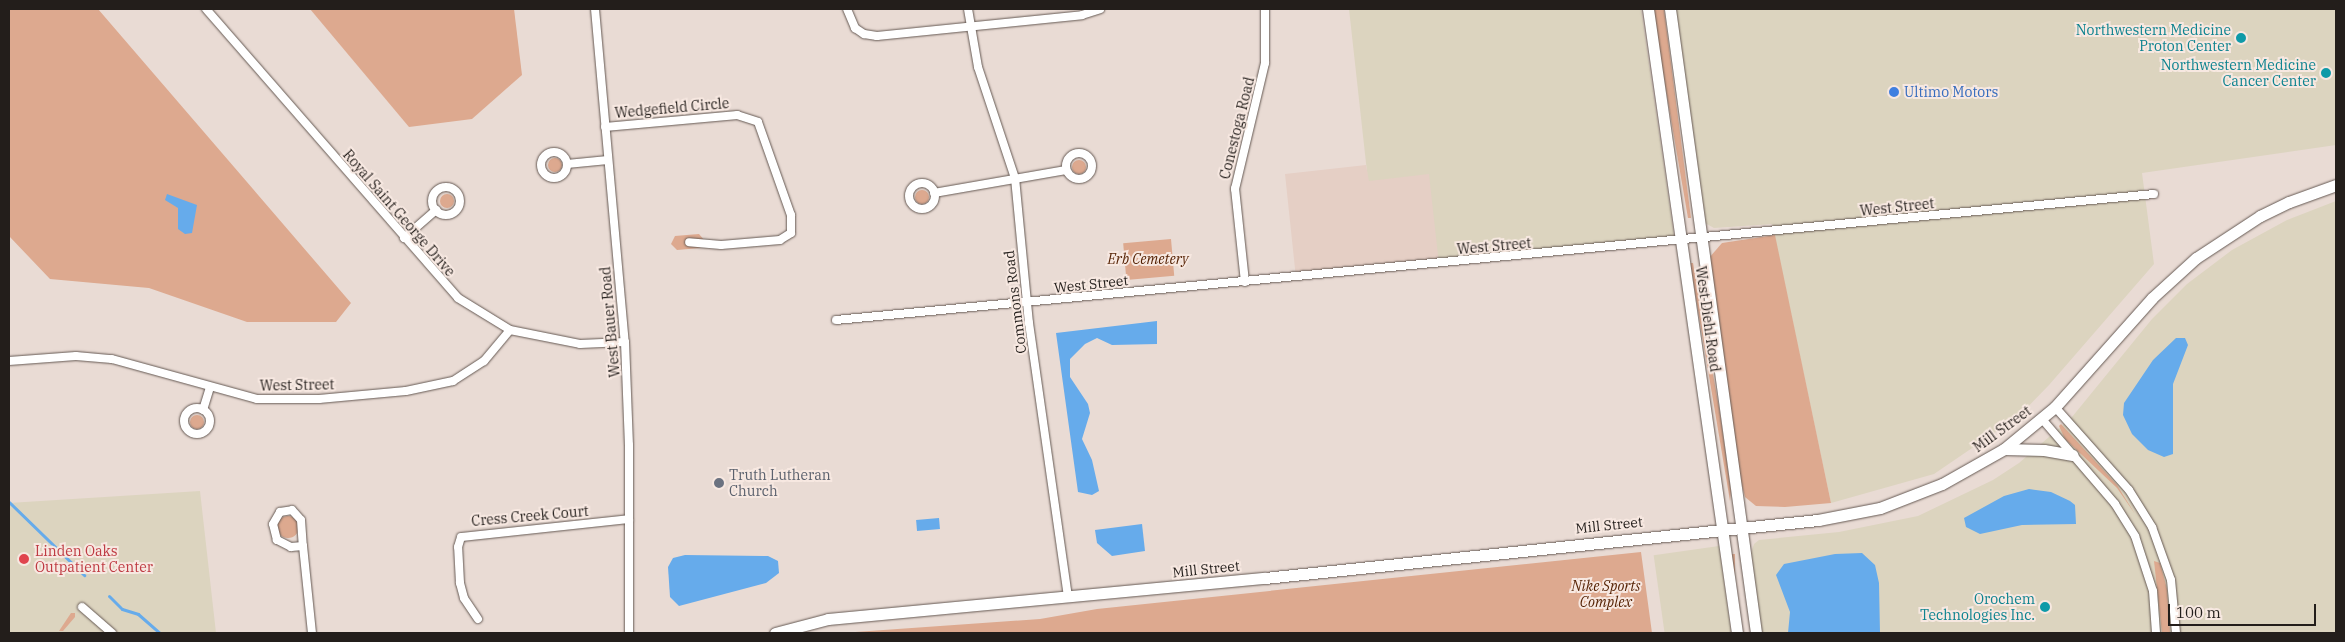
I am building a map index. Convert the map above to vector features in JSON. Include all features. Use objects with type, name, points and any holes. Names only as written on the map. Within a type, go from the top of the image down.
[{"type":"main road","name":"West Diehl Road","points":[[1648,9],[1738,633]]},
{"type":"main road","name":"West Diehl Road","points":[[1670,9],[1700,239],[1756,633]]},
{"type":"main road","name":"Mill Street","points":[[775,633],[828,619],[1068,597],[1818,520],[1880,508],[1954,478],[2004,449],[2055,407],[2152,298],[2196,258],[2260,216],[2289,202],[2336,185]]},
{"type":"main road","points":[[2004,449],[2044,450],[2073,456]]},
{"type":"street","name":"Royal Saint George Drive","points":[[206,9],[445,287],[472,308],[510,330],[580,344],[625,342]]},
{"type":"street","name":"West Bauer Road","points":[[595,9],[625,342],[629,519],[629,633]]},
{"type":"street","points":[[846,9],[855,28],[870,36],[1082,15],[1100,9]]},
{"type":"street","name":"Commons Road","points":[[968,9],[969,26],[984,90],[1015,178],[1027,303],[1068,597]]},
{"type":"street","name":"Conestoga Road","points":[[1244,282],[1234,189],[1264,71],[1265,9]]},
{"type":"street","name":"Wedgefield Circle","points":[[605,127],[738,115],[758,122],[791,215],[791,233],[780,240],[721,245],[689,242]]},
{"type":"street","points":[[567,164],[608,160]]},
{"type":"street","points":[[934,193],[1066,170]]},
{"type":"street","name":"West Street","points":[[836,320],[1681,241],[2154,194]]},
{"type":"street","points":[[404,238],[436,210]]},
{"type":"street","name":"West Street","points":[[9,361],[76,356],[112,359],[257,399],[301,400],[432,387],[453,381],[476,368],[510,330]]},
{"type":"street","points":[[203,410],[210,387]]},
{"type":"street","points":[[2055,407],[2129,490],[2152,527],[2171,580],[2176,633]]},
{"type":"street","points":[[2042,419],[2115,504],[2135,536],[2153,591],[2156,633]]},
{"type":"street","points":[[303,546],[291,547],[277,540],[273,524],[280,512],[288,509],[296,512],[301,520],[312,633]]},
{"type":"street","name":"Cress Creek Court","points":[[478,619],[462,591],[458,548],[461,537],[629,519]]},
{"type":"street","points":[[82,606],[112,633]]},
{"type":"shaded area","points":[[1349,9],[1641,9],[1675,243],[1439,264],[1368,181]]},
{"type":"shaded area","points":[[1675,9],[2336,9],[2336,145],[2142,173],[2154,264],[2049,385],[2019,416],[1934,474],[1831,503],[1772,224],[1714,228],[1705,223]]},
{"type":"shaded area","points":[[1366,165],[1369,181],[1429,174],[1439,264],[1296,278],[1285,174]]},
{"type":"shaded area","points":[[2336,201],[2336,633],[1762,633],[1751,553],[1754,544],[1759,540],[1839,532],[1918,516],[1993,480],[2019,463],[2072,417],[2152,319],[2187,284],[2232,250],[2287,220]]},
{"type":"shaded area","points":[[200,491],[216,633],[9,633],[9,503]]},
{"type":"shaded area","points":[[1719,546],[1731,633],[1665,633],[1654,555]]},
{"type":"green space","points":[[9,9],[98,9],[351,303],[336,322],[247,322],[149,288],[50,279],[9,236]]},
{"type":"green space","points":[[310,9],[514,9],[522,75],[472,119],[409,127]]},
{"type":"green space","points":[[1652,9],[1664,9],[1691,218],[1688,218]]},
{"type":"green space","points":[[555,158],[560,160],[562,165],[560,170],[555,172],[550,170],[548,165],[550,160]]},
{"type":"green space","points":[[1079,160],[1084,162],[1086,167],[1084,172],[1079,174],[1074,172],[1072,167],[1074,162]]},
{"type":"green space","points":[[922,190],[927,192],[929,197],[927,202],[922,204],[917,202],[915,197],[917,192]]},
{"type":"green space","points":[[444,194],[450,194],[454,201],[450,208],[444,208],[440,204],[440,198]]},
{"type":"green space","points":[[699,234],[705,241],[700,248],[677,250],[671,244],[675,236]]},
{"type":"green space","points":[[1775,235],[1831,503],[1785,507],[1756,506],[1745,497],[1741,482],[1709,258],[1722,243]]},
{"type":"green space","name":"Erb Cemetery","points":[[1171,239],[1174,276],[1126,280],[1123,243]]},
{"type":"green space","points":[[1690,263],[1693,263],[1720,413],[1731,491],[1730,501]]},
{"type":"green space","points":[[197,415],[202,417],[204,422],[202,427],[197,429],[192,427],[190,422],[192,417]]},
{"type":"green space","points":[[2061,424],[2117,485],[2135,514],[2117,488],[2065,439],[2059,426]]},
{"type":"green space","points":[[288,516],[296,519],[299,527],[296,535],[288,538],[280,535],[277,527],[280,519]]},
{"type":"green space","name":"Nike Sports Complex","points":[[1641,552],[1652,633],[841,633],[1040,619],[1097,609]]},
{"type":"green space","points":[[1732,554],[1735,554],[1735,633],[1732,633]]},
{"type":"green space","points":[[2154,561],[2160,563],[2167,589],[2170,633],[2162,633]]},
{"type":"green space","points":[[71,613],[75,613],[75,617],[63,631],[59,631]]},
{"type":"water","points":[[167,194],[197,205],[192,233],[185,234],[178,229],[178,208],[165,200]]},
{"type":"water","points":[[1157,321],[1157,344],[1112,345],[1097,338],[1085,344],[1070,359],[1070,377],[1088,404],[1090,413],[1082,439],[1092,460],[1099,491],[1092,495],[1078,492],[1056,333]]},
{"type":"water","points":[[2176,338],[2185,338],[2188,345],[2173,384],[2173,454],[2164,457],[2148,450],[2132,434],[2123,415],[2124,403],[2153,360]]},
{"type":"water","points":[[2029,489],[2051,492],[2070,501],[2075,505],[2076,524],[2022,525],[1980,534],[1966,527],[1964,518],[2004,496]]},
{"type":"water","points":[[939,518],[940,529],[917,531],[916,520]]},
{"type":"water","points":[[1142,524],[1145,551],[1112,556],[1097,543],[1095,530]]},
{"type":"water","points":[[1862,553],[1875,565],[1879,583],[1880,633],[1788,633],[1790,612],[1776,575],[1784,564],[1835,554]]},
{"type":"water","points":[[685,555],[768,556],[778,561],[779,573],[766,583],[679,606],[670,597],[668,567],[673,558]]},
{"type":"waterway","points":[[9,502],[84,575]]},
{"type":"waterway","points":[[109,596],[122,609],[138,614],[160,633]]},
{"type":"place","name":"Northwestern Medicine Proton Center","points":[[2241,38]]},
{"type":"place","name":"Northwestern Medicine Cancer Center","points":[[2326,73]]},
{"type":"place","name":"Ultimo Motors","points":[[1894,92]]},
{"type":"place","name":"Truth Lutheran Church","points":[[719,483]]},
{"type":"place","name":"Linden Oaks Outpatient Center","points":[[24,559]]},
{"type":"place","name":"Orochem Technologies Inc.","points":[[2045,607]]}]
